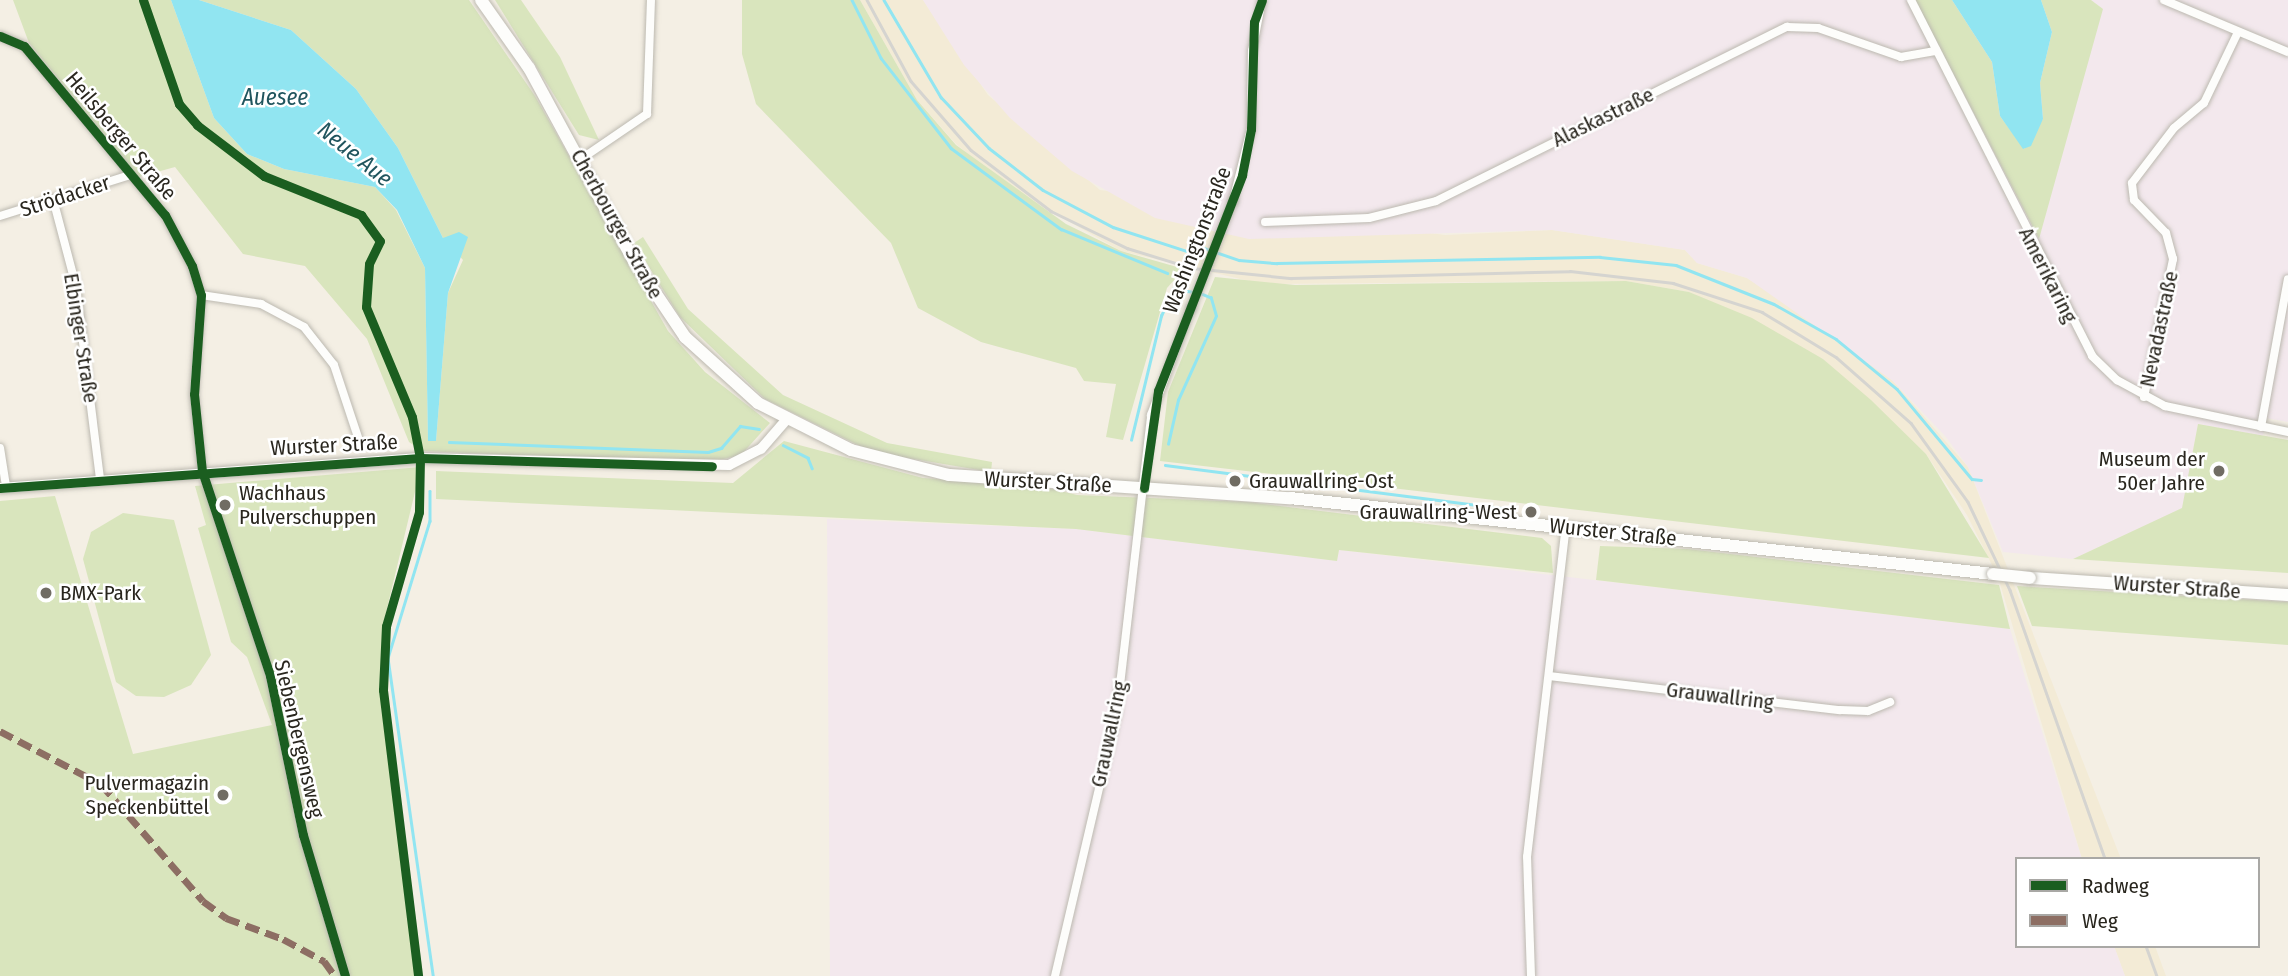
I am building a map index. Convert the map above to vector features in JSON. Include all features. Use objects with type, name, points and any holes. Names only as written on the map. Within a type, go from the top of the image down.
[{"type":"main road","name":"Cherbourger Straße","points":[[481,0],[581,159],[634,261],[685,337],[728,380],[786,420]]},
{"type":"main road","name":"Wurster Straße","points":[[786,420],[851,450],[920,471],[1144,488],[1566,527],[2030,578],[2288,595]]},
{"type":"street","points":[[581,159],[647,114],[651,0]]},
{"type":"street","name":"Washingtonstraße","points":[[1144,488],[1151,415],[1233,201],[1251,129],[1252,42],[1262,0]]},
{"type":"street","name":"Amerikaring","points":[[1911,0],[2076,330],[2092,356],[2144,397],[2288,432]]},
{"type":"street","points":[[2164,0],[2237,34],[2288,52]]},
{"type":"street","name":"Alaskastraße","points":[[1265,222],[1369,218],[1436,201],[1787,27],[1818,28],[1901,57],[1936,51]]},
{"type":"street","name":"Nevadastraße","points":[[2144,397],[2173,259],[2166,233],[2131,192],[2142,166],[2204,103],[2237,34]]},
{"type":"street","name":"Heilsberger Straße","points":[[0,36],[10,38],[165,215],[201,295],[194,394],[202,471]]},
{"type":"street","name":"Strödacker","points":[[0,216],[130,175]]},
{"type":"street","name":"Elbinger Straße","points":[[53,200],[76,286],[100,479]]},
{"type":"street","points":[[2261,427],[2288,279]]},
{"type":"street","points":[[201,295],[261,304],[304,327],[334,365],[358,437]]},
{"type":"street","name":"Wurster Straße","points":[[3,488],[202,471],[453,457],[729,465],[761,449],[786,420]]},
{"type":"street","points":[[0,448],[3,488]]},
{"type":"street","name":"Siebenbergensweg","points":[[202,471],[270,676],[303,835],[345,976]]},
{"type":"street","name":"Grauwallring","points":[[1055,976],[1117,711],[1144,488]]},
{"type":"street","points":[[1531,976],[1527,858],[1566,527]]},
{"type":"street","name":"Grauwallring","points":[[1549,676],[1840,710],[1868,711],[1890,702]]},
{"type":"shaded area","points":[[860,0],[923,0],[988,95],[1100,190],[1445,235],[1552,230],[1685,250],[1697,263],[1747,278],[1833,333],[1893,381],[1968,467],[2120,857],[2081,857],[1998,577],[1967,515],[1926,454],[1823,359],[1689,292],[1626,281],[1262,284],[1121,251],[1011,189],[956,144],[917,100]]},
{"type":"shaded area","points":[[923,0],[1915,0],[2103,9],[2091,0],[2288,0],[2288,422],[2266,418],[2263,436],[2198,424],[2183,508],[2073,559],[2003,552],[1968,467],[1946,437],[1893,381],[1747,278],[1697,263],[1685,250],[1552,230],[1249,239],[1155,218],[1072,171],[1010,118],[964,65]]},
{"type":"shaded area","points":[[827,519],[1076,529],[1337,561],[1339,550],[2010,629],[2081,857],[2015,857],[2015,948],[2115,948],[2125,976],[830,976]]},
{"type":"shaded area","points":[[2115,948],[2156,948],[2166,976],[2125,976]]},
{"type":"green space","points":[[13,0],[171,0],[214,118],[247,154],[284,169],[375,187],[396,210],[425,268],[428,441],[436,441],[448,293],[463,260],[443,238],[398,148],[356,89],[291,30],[199,0],[469,0],[535,96],[668,331],[705,372],[770,423],[741,455],[706,463],[422,451],[409,442],[367,339],[305,266],[243,254],[175,167],[139,177],[29,43]]},
{"type":"green space","points":[[495,0],[521,0],[560,57],[599,140],[579,135]]},
{"type":"green space","points":[[742,0],[860,0],[917,100],[956,145],[1066,224],[1121,251],[1184,269],[1167,288],[1123,440],[1106,437],[1116,384],[1084,381],[1076,368],[981,342],[918,308],[891,243],[756,104],[742,54]]},
{"type":"green space","points":[[1915,0],[1952,0],[1992,62],[2000,116],[2024,149],[2043,119],[2040,83],[2052,32],[2041,0],[2091,0],[2103,9],[2039,239]]},
{"type":"green space","points":[[643,237],[688,309],[783,395],[887,443],[992,462],[991,472],[872,452],[765,399],[680,317],[634,243]]},
{"type":"green space","points":[[1215,277],[1295,285],[1626,281],[1689,292],[1752,318],[1823,359],[1871,400],[1926,454],[1989,558],[1160,461],[1168,392]]},
{"type":"green space","points":[[2198,424],[2288,440],[2288,573],[2073,559],[2182,508]]},
{"type":"green space","points":[[784,441],[923,478],[1040,486],[1077,495],[1247,502],[1542,538],[1551,546],[1553,573],[1339,550],[1337,561],[1076,529],[436,499],[436,471],[733,483]]},
{"type":"green space","points":[[421,467],[383,625],[380,688],[382,715],[390,715],[423,976],[0,976],[0,501],[55,496],[133,754],[272,725],[247,657],[231,642],[198,528],[206,525],[195,486]]},
{"type":"green space","points":[[123,513],[174,520],[211,655],[191,685],[164,697],[136,696],[116,682],[83,559],[91,532]]},
{"type":"green space","points":[[1600,546],[1688,549],[1999,585],[2010,629],[1596,580]]},
{"type":"green space","points":[[2017,586],[2288,602],[2288,645],[2032,626]]},
{"type":"water","name":"Auesee","points":[[171,0],[199,0],[291,30],[356,89],[398,148],[443,238],[459,232],[468,237],[448,293],[436,441],[428,441],[425,268],[397,210],[375,187],[284,169],[247,154],[214,118]]},
{"type":"water","points":[[1952,0],[2041,0],[2052,32],[2040,83],[2043,119],[2031,146],[2023,149],[2000,116],[1992,62]]},
{"type":"waterway","points":[[852,0],[881,58],[951,148],[1061,229],[1167,273]]},
{"type":"waterway","points":[[884,0],[941,97],[989,148],[1043,190],[1113,227],[1193,253],[1201,247],[1239,260],[1277,263],[1600,257],[1676,265],[1774,304],[1836,339],[1897,389],[1972,479],[1981,480]]},
{"type":"waterway","points":[[1131,440],[1161,316],[1173,289],[1194,292]]},
{"type":"waterway","points":[[1168,444],[1178,400],[1216,316],[1211,298],[1201,294]]},
{"type":"waterway","points":[[449,442],[708,452],[721,448],[740,426],[759,429]]},
{"type":"waterway","points":[[783,445],[808,458],[812,468]]},
{"type":"waterway","points":[[1165,465],[1502,508]]},
{"type":"waterway","name":"Neue Aue","points":[[430,491],[430,521],[388,658],[433,976]]},
{"type":"railway","points":[[867,0],[911,81],[971,150],[1051,211],[1127,248],[1192,268],[1291,278],[1570,271],[1673,283],[1762,312],[1836,357],[1911,423],[1968,502],[2010,590],[2104,857]]},
{"type":"railway","points":[[2147,948],[2157,976]]},
{"type":"marked path","points":[[0,731],[101,784],[203,901],[226,918],[283,939],[324,961],[335,976]]},
{"type":"cycle path","points":[[143,0],[179,104],[197,125],[264,176],[361,215],[380,241],[369,264],[366,307],[412,417],[420,458],[419,512],[386,626],[383,690],[418,976]]},
{"type":"cycle path","points":[[1144,488],[1158,391],[1242,175],[1251,129],[1254,22],[1262,0]]},
{"type":"cycle path","points":[[0,36],[24,46],[165,215],[192,266],[201,295],[194,394],[202,471],[270,676],[303,835],[345,976]]},
{"type":"cycle path","points":[[0,488],[420,458],[712,466]]},
{"type":"place","name":"Museum der 50er Jahre","points":[[2219,471]]},
{"type":"place","name":"Grauwallring-Ost","points":[[1235,481]]},
{"type":"place","name":"Wachhaus Pulverschuppen","points":[[225,505]]},
{"type":"place","name":"Grauwallring-West","points":[[1531,512]]},
{"type":"place","name":"BMX-Park","points":[[46,593]]},
{"type":"place","name":"Pulvermagazin Speckenbüttel","points":[[223,795]]}]
